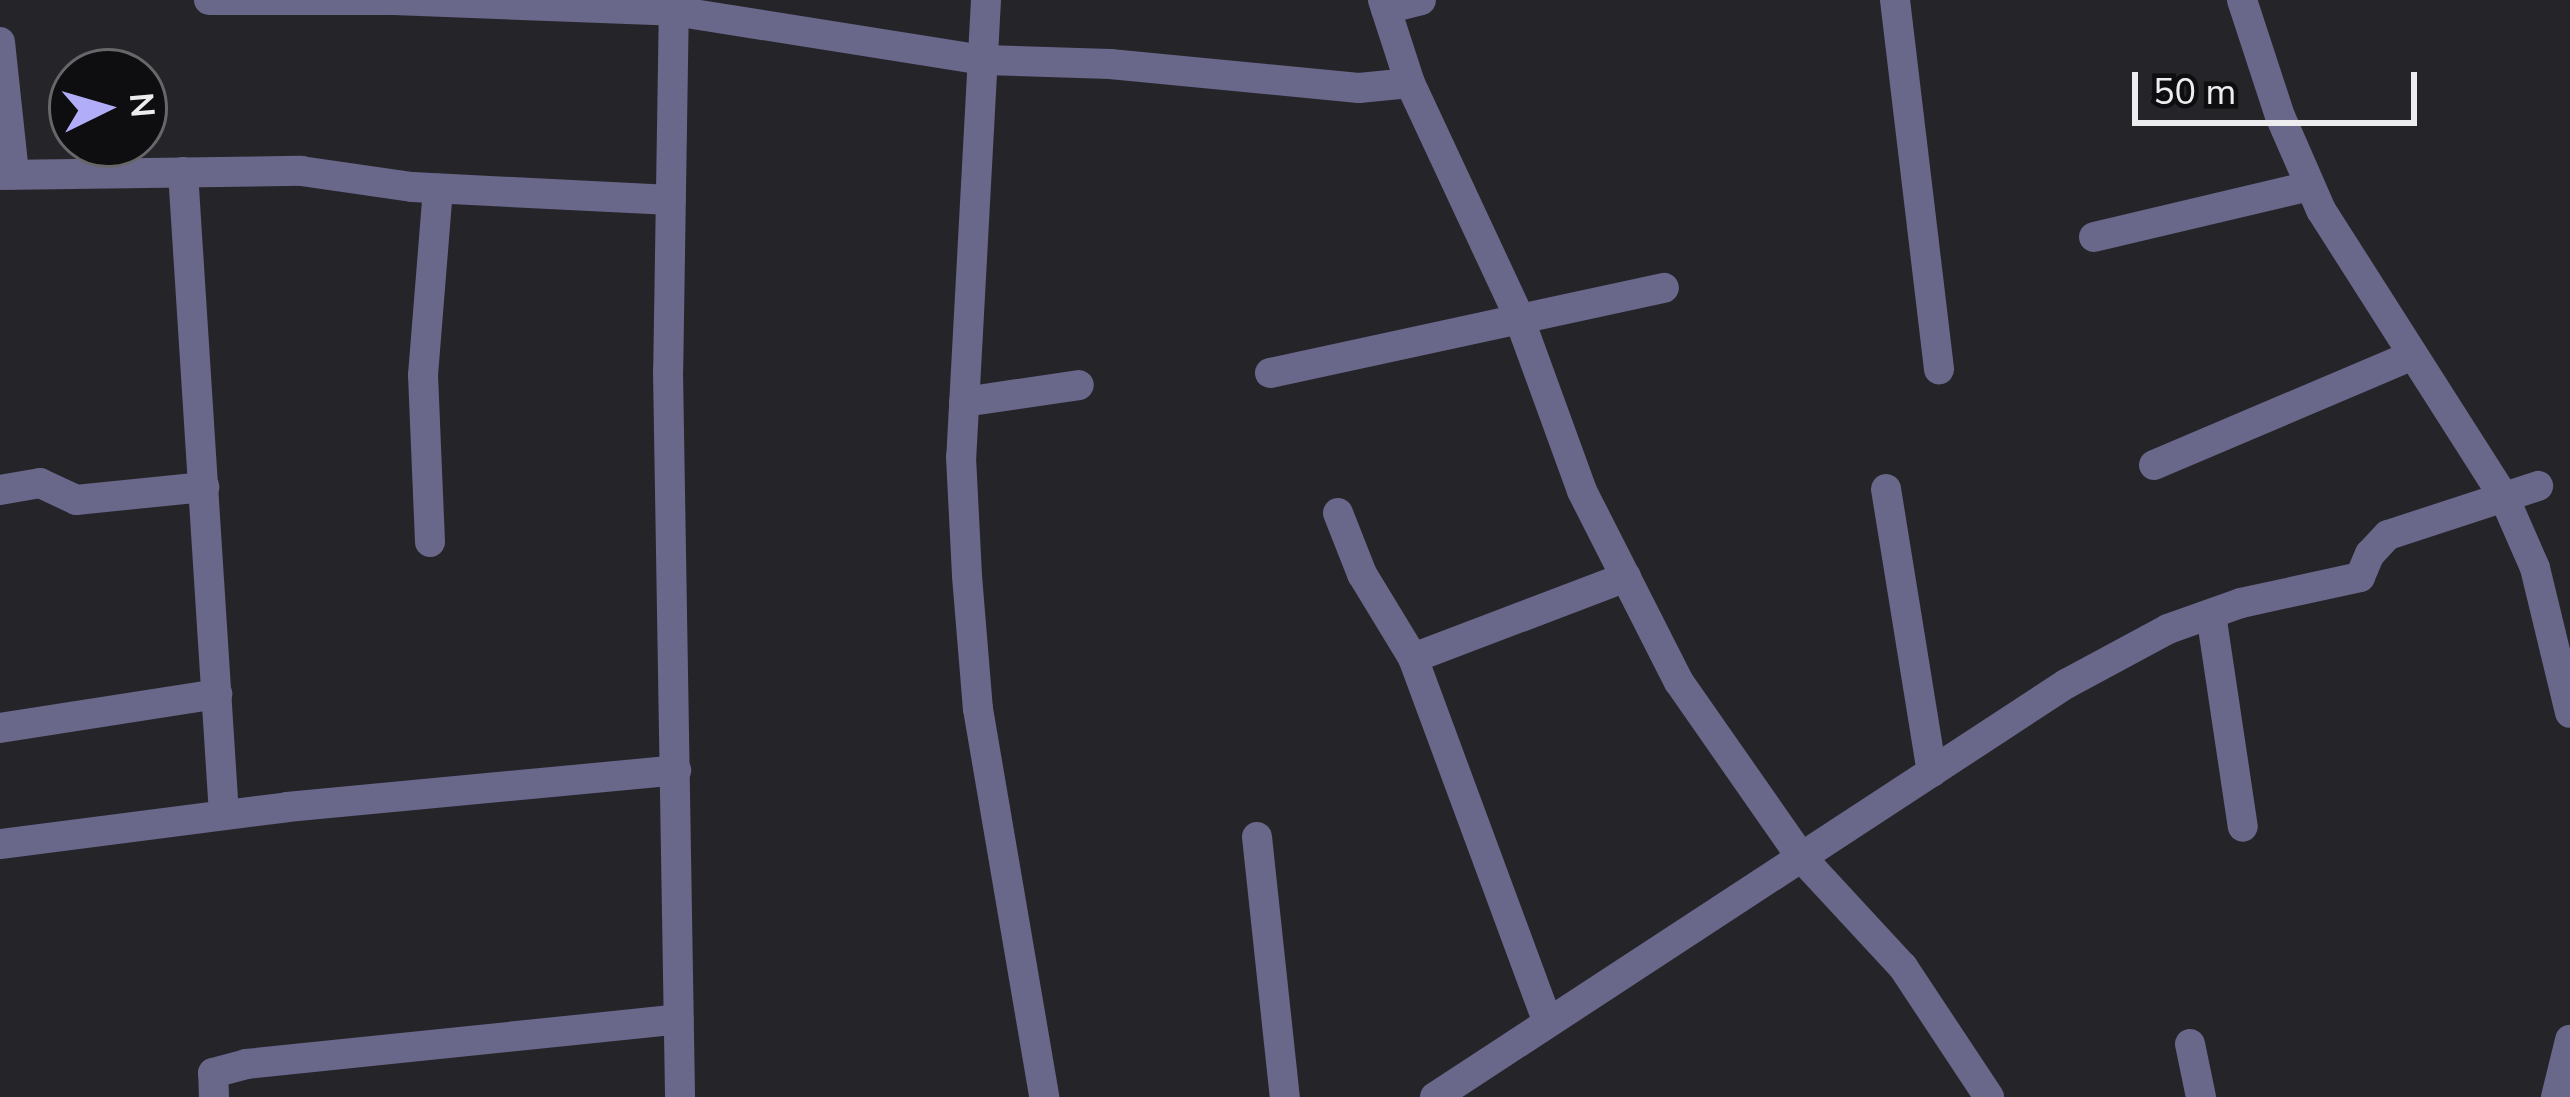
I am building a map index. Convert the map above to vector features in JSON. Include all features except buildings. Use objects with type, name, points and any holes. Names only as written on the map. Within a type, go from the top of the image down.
[{"type":"street","points":[[209,0],[674,5],[983,60],[1110,64],[1359,88],[1410,83]]},
{"type":"street","points":[[986,0],[961,457],[978,710],[1044,1097]]},
{"type":"street","points":[[1421,0],[1384,5],[1410,83],[1520,322],[1582,490],[1679,682],[1802,858],[1903,967],[1989,1097]]},
{"type":"street","points":[[1894,0],[1939,369]]},
{"type":"street","points":[[2242,0],[2280,116],[2310,186],[2411,356],[2504,496],[2547,607],[2570,713]]},
{"type":"street","points":[[674,5],[670,200],[680,1097]]},
{"type":"street","points":[[0,42],[7,175],[301,171],[438,189],[670,200]]},
{"type":"street","points":[[183,172],[224,815]]},
{"type":"street","points":[[2095,236],[2310,186]]},
{"type":"street","points":[[430,542],[423,375],[438,189]]},
{"type":"street","points":[[1270,373],[1664,288]]},
{"type":"street","points":[[2154,465],[2411,356]]},
{"type":"street","points":[[964,402],[1079,386]]},
{"type":"street","points":[[0,490],[40,483],[76,500],[204,488]]},
{"type":"street","points":[[1435,1097],[2066,684],[2168,628],[2360,577],[2388,535],[2538,486]]},
{"type":"street","points":[[1886,489],[1932,772]]},
{"type":"street","points":[[1338,513],[1362,574],[1413,658],[1548,1022]]},
{"type":"street","points":[[1413,658],[1626,577]]},
{"type":"street","points":[[2211,614],[2242,827]]},
{"type":"street","points":[[0,728],[217,694]]},
{"type":"street","points":[[0,844],[224,815],[676,770]]},
{"type":"street","points":[[1257,837],[1286,1097]]},
{"type":"street","points":[[214,1097],[213,1073],[246,1064],[679,1019]]},
{"type":"street","points":[[2556,1097],[2570,1040]]},
{"type":"street","points":[[2190,1044],[2201,1097]]}]
